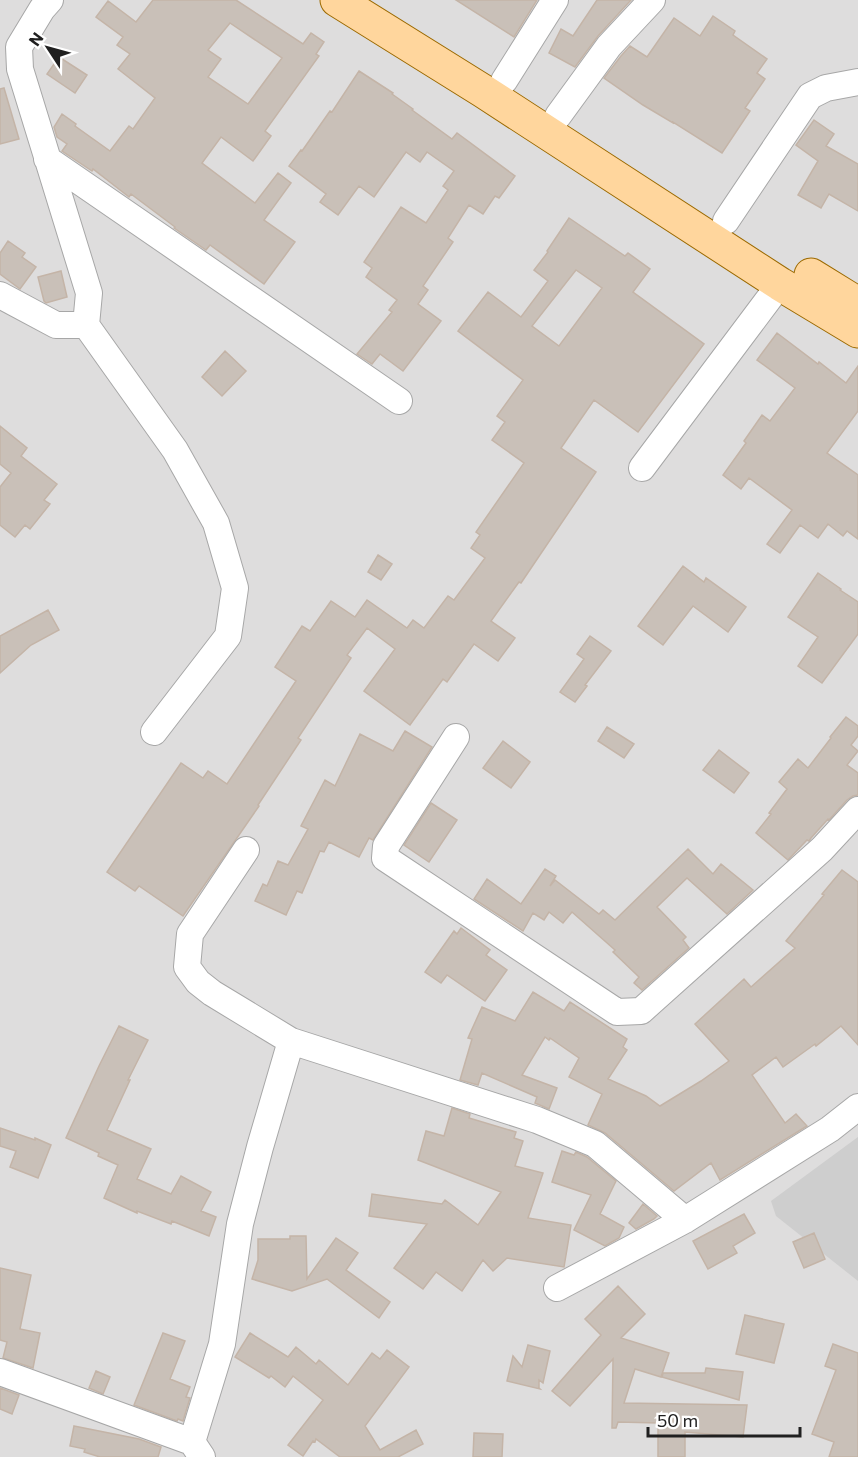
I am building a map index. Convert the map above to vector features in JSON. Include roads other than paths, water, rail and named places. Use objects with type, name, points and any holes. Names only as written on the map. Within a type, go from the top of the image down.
[{"type":"main road","points":[[337,0],[483,91],[780,284],[858,331]]},
{"type":"main road","points":[[376,0],[858,304]]},
{"type":"street","points":[[50,0],[19,47],[20,69],[89,293],[86,325],[175,450],[216,523],[235,588],[228,636],[154,732]]},
{"type":"street","points":[[504,81],[555,0]]},
{"type":"street","points":[[558,116],[609,46],[652,0]]},
{"type":"street","points":[[726,221],[810,96],[826,88],[858,82]]},
{"type":"street","points":[[47,159],[399,401]]},
{"type":"street","points":[[642,468],[780,284]]},
{"type":"street","points":[[0,296],[56,325],[86,325]]},
{"type":"street","points":[[456,737],[386,846],[385,858],[617,1012],[641,1011],[822,849],[858,810]]},
{"type":"street","points":[[246,850],[190,934],[187,967],[198,982],[291,1041],[537,1120],[595,1144],[685,1220]]},
{"type":"street","points":[[0,1372],[197,1449],[222,1344],[240,1224],[291,1041]]},
{"type":"street","points":[[557,1288],[685,1220],[830,1129],[858,1107]]}]
